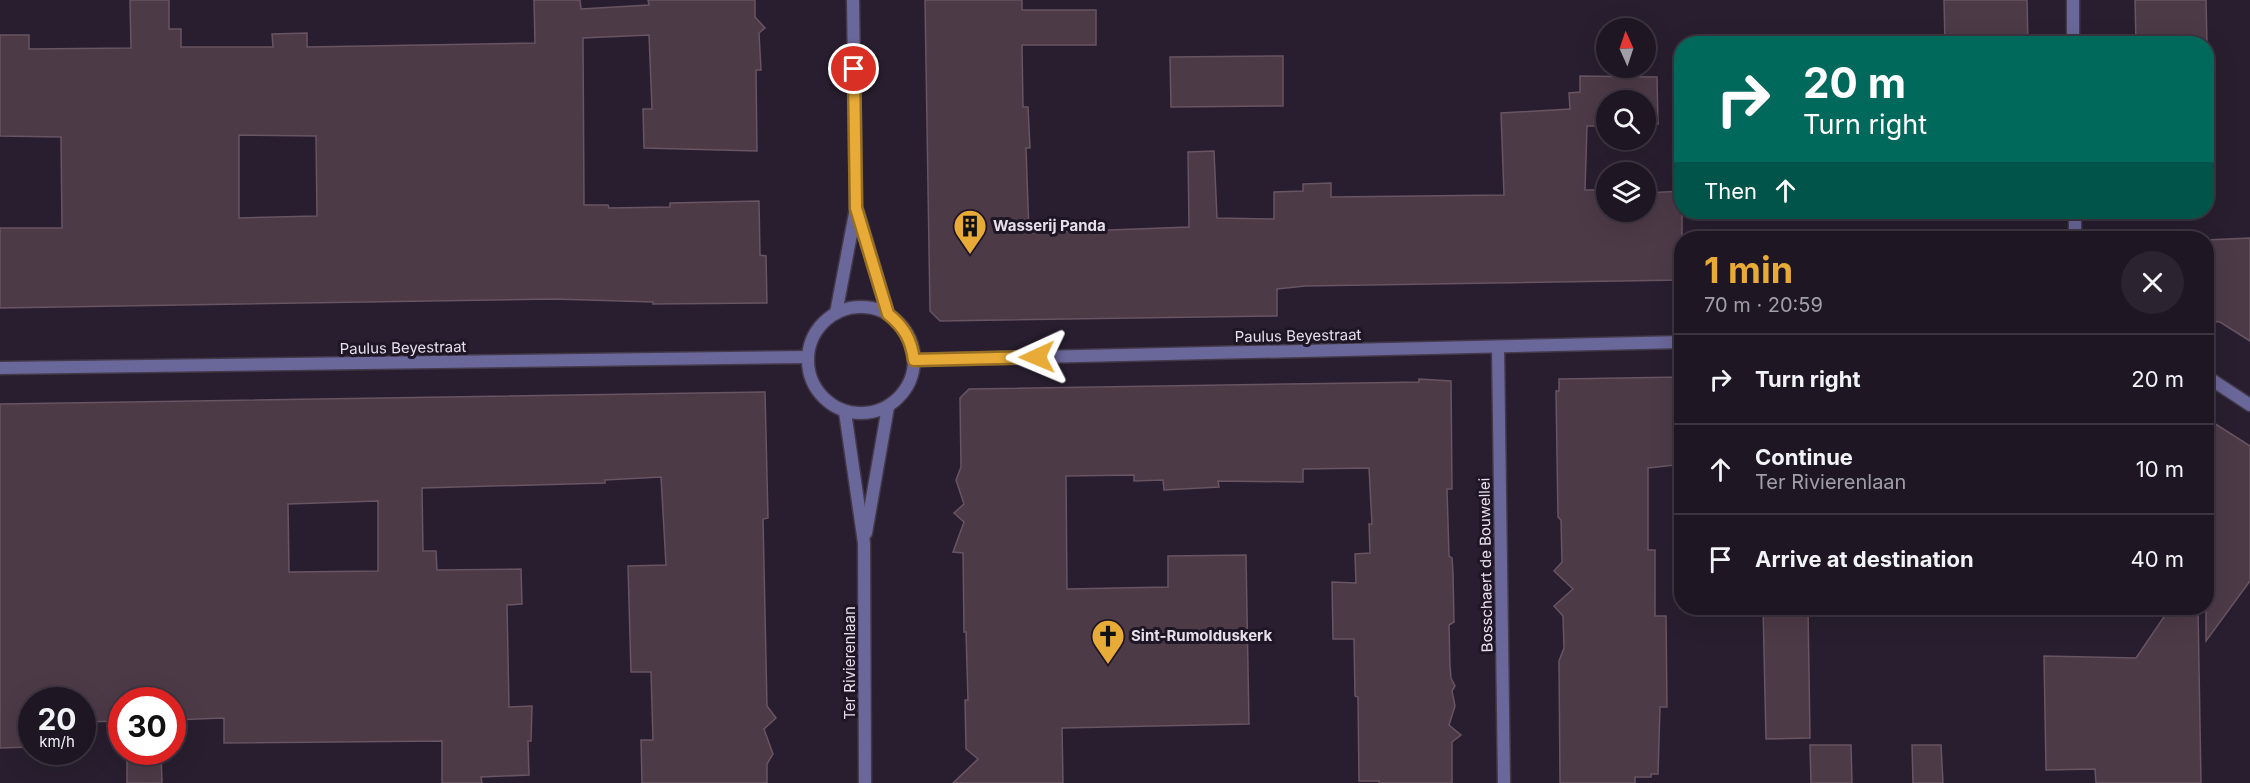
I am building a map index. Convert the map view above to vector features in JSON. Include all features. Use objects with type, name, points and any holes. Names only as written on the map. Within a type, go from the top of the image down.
[{"type":"street","points":[[836,313],[856,208],[853,0]]},
{"type":"street","points":[[2073,0],[2073,36]]},
{"type":"street","points":[[856,208],[888,314]]},
{"type":"street","points":[[862,307],[888,314],[899,322],[912,346],[914,360],[911,378],[902,395],[888,407],[867,414],[845,412],[825,400],[811,380],[807,357],[816,331],[836,313],[848,309],[862,307]]},
{"type":"street","name":"Paulus Beyestraat","points":[[914,360],[1674,342]]},
{"type":"street","name":"Bosschaert de Bouwellei","points":[[1498,347],[1504,783]]},
{"type":"street","name":"Paulus Beyestraat","points":[[0,368],[807,357]]},
{"type":"street","points":[[2214,381],[2250,405]]},
{"type":"street","name":"Ter Rivierenlaan","points":[[864,543],[888,407]]},
{"type":"street","name":"Ter Rivierenlaan","points":[[845,412],[864,543],[865,783]]},
{"type":"building","points":[[130,0],[169,0],[169,29],[181,29],[181,47],[273,47],[272,34],[307,33],[307,47],[535,43],[534,0],[580,0],[581,9],[649,5],[648,0],[755,0],[755,17],[765,28],[759,33],[761,70],[756,70],[757,151],[644,148],[643,109],[652,109],[649,35],[583,38],[584,205],[608,205],[609,208],[670,207],[670,203],[759,201],[760,255],[766,256],[767,303],[653,304],[653,302],[554,299],[0,308],[0,228],[62,228],[61,137],[0,136],[0,35],[29,35],[29,49],[131,48]],"holes":[[[239,135],[316,136],[317,216],[239,218]]]},
{"type":"building","points":[[925,0],[1022,0],[1022,10],[1096,10],[1096,45],[1022,45],[1023,107],[1028,107],[1030,148],[1026,148],[1029,233],[1189,227],[1188,152],[1214,151],[1217,218],[1274,219],[1274,192],[1303,191],[1303,184],[1331,183],[1331,197],[1504,195],[1501,113],[1570,109],[1569,93],[1580,92],[1580,76],[1657,77],[1658,124],[1656,124],[1656,90],[1596,90],[1596,126],[1587,126],[1585,190],[1596,190],[1596,222],[1656,222],[1656,192],[1674,191],[1674,219],[1682,219],[1682,231],[1674,231],[1674,280],[1305,286],[1277,289],[1277,316],[940,321],[930,311]]},
{"type":"building","points":[[1944,0],[2027,0],[2028,36],[1945,36]]},
{"type":"building","points":[[2135,0],[2206,0],[2207,36],[2136,36]]},
{"type":"building","points":[[1283,56],[1283,106],[1171,107],[1170,57]]},
{"type":"building","points":[[2250,238],[2250,341],[2220,322],[2214,322],[2214,240]]},
{"type":"building","points":[[1674,377],[1674,465],[1648,468],[1648,550],[1655,550],[1655,616],[1666,616],[1667,707],[1660,707],[1658,774],[1651,774],[1651,777],[1635,777],[1635,783],[1560,783],[1559,661],[1564,648],[1563,616],[1554,606],[1573,589],[1554,571],[1562,562],[1561,520],[1558,517],[1556,391],[1559,391],[1559,379]]},
{"type":"building","points":[[1419,379],[1451,381],[1452,489],[1447,489],[1454,622],[1449,625],[1450,666],[1451,678],[1455,686],[1452,691],[1455,706],[1449,725],[1461,735],[1452,742],[1452,783],[1359,781],[1358,697],[1355,696],[1354,639],[1333,639],[1332,582],[1356,583],[1355,554],[1370,553],[1369,524],[1372,524],[1369,468],[1303,469],[1303,482],[1218,481],[1219,487],[1164,490],[1163,480],[1134,481],[1134,475],[1066,476],[1067,589],[1168,587],[1168,556],[1246,555],[1249,724],[1062,728],[1063,783],[953,783],[978,759],[966,749],[965,700],[968,700],[963,553],[953,552],[964,522],[954,513],[964,504],[956,480],[961,467],[960,398],[969,389],[1419,382]]},
{"type":"building","points":[[765,392],[768,518],[763,519],[767,706],[776,718],[764,729],[773,754],[767,764],[767,783],[642,783],[641,740],[653,740],[651,672],[631,672],[628,566],[666,565],[661,477],[605,480],[605,483],[422,488],[423,551],[436,551],[437,570],[521,569],[522,604],[507,605],[509,707],[532,706],[531,741],[528,741],[529,775],[481,777],[482,783],[442,783],[442,741],[224,743],[224,718],[186,719],[186,687],[108,687],[108,721],[96,722],[96,687],[18,687],[18,747],[0,748],[0,404]],"holes":[[[378,501],[378,571],[289,572],[288,504]]]},
{"type":"building","points":[[2214,423],[2250,446],[2250,581],[2206,641],[2206,615],[2214,615]]},
{"type":"building","points":[[1763,615],[1808,615],[1810,738],[1766,739]]},
{"type":"building","points":[[2165,615],[2198,615],[2201,783],[2096,783],[2095,769],[2046,770],[2044,656],[2136,658]]},
{"type":"building","points":[[1810,745],[1851,745],[1852,783],[1811,783]]},
{"type":"building","points":[[1912,745],[1941,745],[1943,783],[1913,783]]},
{"type":"building","points":[[127,765],[161,765],[162,783],[127,783]]},
{"type":"place","name":"Wasserij Panda","points":[[970,255]]},
{"type":"place","name":"Sint-Rumolduskerk","points":[[1108,665]]},
{"type":"route","points":[[854,69],[856,208],[888,314],[899,322],[907,333],[914,360],[1037,357]]}]
